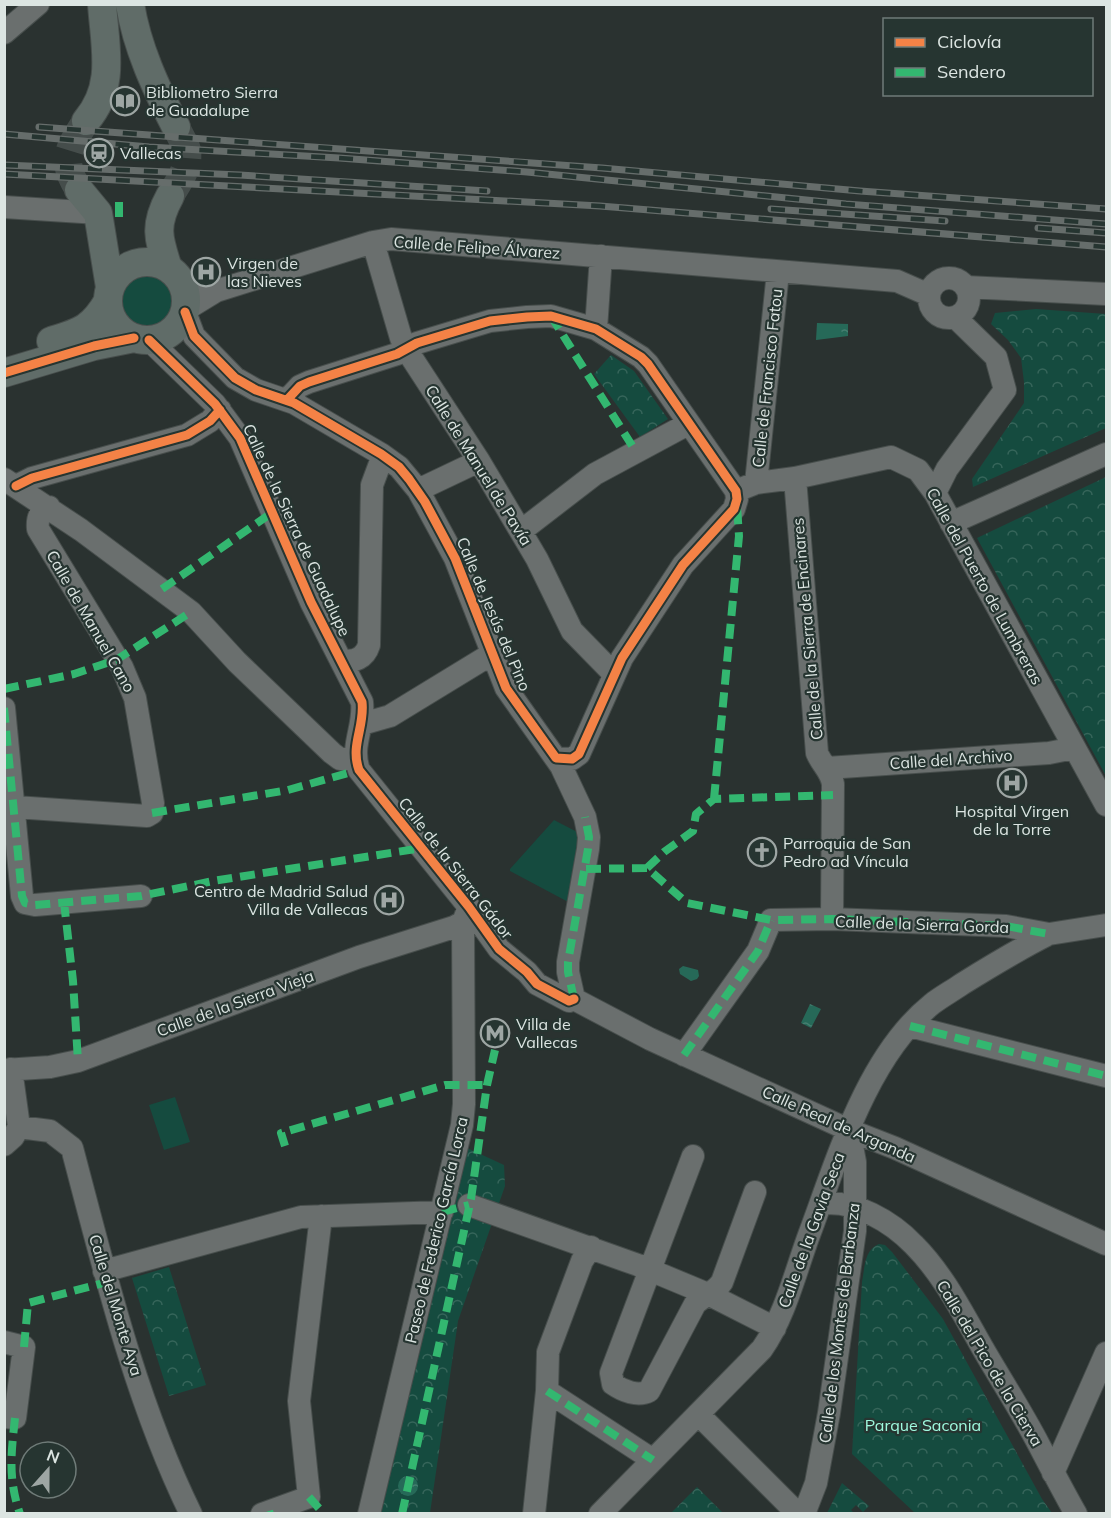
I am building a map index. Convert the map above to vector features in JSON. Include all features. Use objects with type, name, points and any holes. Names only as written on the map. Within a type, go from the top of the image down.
[{"type":"main road","points":[[86,122],[100,100],[106,80],[102,4]]},
{"type":"main road","points":[[130,4],[146,62],[176,127]]},
{"type":"main road","points":[[80,190],[98,213],[110,313],[118,327],[142,339]]},
{"type":"main road","points":[[4,373],[94,346],[161,337],[171,332],[180,322],[185,311],[186,296],[183,285],[173,272],[158,236],[162,210],[170,196]]},
{"type":"main road","points":[[4,355],[85,330],[99,317],[123,270],[134,264],[158,263],[173,272]]},
{"type":"street","points":[[4,33],[38,4]]},
{"type":"street","points":[[4,207],[98,213]]},
{"type":"street","name":"Calle de Felipe Álvarez","points":[[185,311],[216,291],[373,242],[391,239],[897,281],[929,295]]},
{"type":"street","name":"Calle de Manuel de Pavía","points":[[373,242],[406,349],[479,461],[521,531],[572,631],[614,674]]},
{"type":"street","points":[[596,329],[601,256]]},
{"type":"street","points":[[173,272],[195,287],[216,291]]},
{"type":"street","name":"Calle de Francisco Fatou","points":[[743,491],[778,272]]},
{"type":"street","points":[[966,287],[968,304],[965,310],[955,317],[942,317],[932,308],[929,295],[931,289],[941,279],[954,279],[966,287],[1107,294]]},
{"type":"street","name":"Calle de Jesús del Pino","points":[[185,311],[194,336],[235,378],[256,390],[287,400],[381,453],[399,467],[418,490],[455,558],[495,662],[512,697],[556,758],[585,817],[589,837],[588,849],[567,972],[574,999]]},
{"type":"street","points":[[287,400],[300,386],[309,382],[406,349],[417,343],[490,321],[551,316],[596,329],[648,364],[688,424],[743,491],[730,516],[709,535],[683,566],[638,634],[614,674],[579,754],[572,759],[556,758]]},
{"type":"street","points":[[935,493],[947,469],[1005,390],[996,357],[955,317]]},
{"type":"street","name":"Calle de la Sierra de Guadalupe","points":[[142,339],[220,410],[240,438],[311,602],[362,702],[362,724],[355,759]]},
{"type":"street","points":[[10,482],[187,435],[210,421],[220,410]]},
{"type":"street","points":[[521,531],[595,474],[688,424]]},
{"type":"street","points":[[341,660],[354,661],[360,658],[369,645],[372,485],[382,458],[381,453]]},
{"type":"street","points":[[951,523],[1107,454]]},
{"type":"street","name":"Calle del Puerto de Lumbreras","points":[[743,491],[891,457],[918,470],[935,493],[1107,805]]},
{"type":"street","points":[[418,490],[479,461]]},
{"type":"street","name":"Calle de la Sierra de Encinares","points":[[795,478],[817,753],[831,775],[833,784],[832,919]]},
{"type":"street","points":[[10,482],[49,507],[191,612],[237,662],[332,753],[340,759],[355,759]]},
{"type":"street","name":"Calle de Manuel Cano","points":[[15,807],[147,816],[153,813],[135,698],[122,667],[38,529],[39,516],[49,507]]},
{"type":"street","points":[[362,724],[390,716],[485,658],[495,662]]},
{"type":"street","points":[[4,708],[15,807],[12,867],[25,903],[35,905],[141,896]]},
{"type":"street","name":"Calle del Archivo","points":[[827,768],[1049,753],[1074,748]]},
{"type":"street","name":"Calle de la Sierra Gádor","points":[[355,759],[359,770],[466,915],[537,984],[569,1001],[574,999]]},
{"type":"street","name":"Calle de la Sierra Vieja","points":[[8,1069],[50,1067],[78,1060],[359,957],[454,927],[466,915]]},
{"type":"street","name":"Paseo de Federico García Lorca","points":[[369,1514],[458,1145],[464,1104],[466,915]]},
{"type":"street","name":"Calle de la Sierra Gorda","points":[[684,1055],[758,951],[771,920],[832,919],[1006,926],[1049,934],[1107,925]]},
{"type":"street","name":"Calle de la Gavia Seca","points":[[600,1514],[762,1349],[775,1328],[866,1088],[910,1026],[941,998],[1008,955],[1049,934]]},
{"type":"street","points":[[527,972],[540,973],[558,967],[570,952]]},
{"type":"street","name":"Calle Real de Arganda","points":[[574,999],[684,1055],[849,1131],[895,1148],[1107,1244]]},
{"type":"street","points":[[910,1026],[1107,1076]]},
{"type":"street","points":[[8,1069],[12,1136]]},
{"type":"street","name":"Calle del Monte Aya","points":[[12,1136],[50,1131],[72,1148],[119,1322],[170,1470],[190,1514]]},
{"type":"street","name":"Calle de los Montes de Barbanza","points":[[804,1514],[816,1483],[829,1413],[855,1231],[855,1162],[849,1131]]},
{"type":"street","points":[[693,1156],[611,1373],[613,1384],[618,1387],[637,1394],[650,1391],[695,1304],[717,1290],[722,1282],[755,1192]]},
{"type":"street","name":"Calle del Pico de la Cierva","points":[[822,1204],[831,1203],[856,1209],[895,1227],[915,1246],[960,1307],[1039,1444],[1076,1514]]},
{"type":"street","points":[[469,1205],[649,1269],[710,1295],[775,1328]]},
{"type":"street","points":[[104,1270],[301,1217],[442,1212]]},
{"type":"street","points":[[261,1514],[309,1497],[299,1401],[321,1216]]},
{"type":"street","points":[[534,1514],[547,1391],[548,1352],[582,1262],[591,1247]]},
{"type":"street","points":[[10,1418],[14,1344]]},
{"type":"street","points":[[1053,1473],[1107,1353]]},
{"type":"street","points":[[547,1391],[653,1460]]},
{"type":"street","points":[[698,1414],[798,1514]]},
{"type":"green space","points":[[141,275],[151,275],[160,279],[168,287],[172,301],[168,315],[160,323],[151,327],[141,327],[132,323],[124,315],[120,306],[120,296],[124,287],[132,279]]},
{"type":"green space","points":[[1036,309],[1106,314],[1106,428],[973,487],[972,479],[1024,403],[1021,358],[1008,340],[991,324],[995,313]]},
{"type":"green space","points":[[611,355],[634,371],[668,419],[640,437],[594,374]]},
{"type":"green space","points":[[1106,477],[1106,776],[977,538]]},
{"type":"green space","points":[[554,820],[585,836],[572,904],[510,871]]},
{"type":"green space","points":[[175,1097],[190,1142],[164,1150],[149,1105]]},
{"type":"green space","points":[[465,1147],[504,1165],[505,1186],[458,1321],[430,1513],[369,1514]]},
{"type":"green space","name":"Parque Saconia","points":[[879,1244],[885,1245],[892,1252],[943,1319],[1042,1499],[1052,1513],[915,1513],[852,1454],[862,1282],[870,1250]]},
{"type":"green space","points":[[169,1267],[206,1385],[169,1396],[132,1278]]},
{"type":"green space","points":[[842,1483],[869,1506],[863,1512],[856,1505],[851,1510],[854,1513],[827,1513]]},
{"type":"green space","points":[[697,1487],[723,1513],[671,1513]]},
{"type":"water","points":[[817,323],[848,324],[848,336],[816,340]]},
{"type":"water","points":[[683,966],[698,970],[697,979],[691,981],[680,974],[679,969]]},
{"type":"water","points":[[810,1004],[821,1009],[811,1028],[801,1023]]},
{"type":"water","points":[[408,1476],[415,1479],[418,1486],[415,1493],[408,1496],[401,1493],[398,1486],[401,1479]]},
{"type":"tunnel","points":[[79,190],[68,163],[71,147],[86,121]]},
{"type":"tunnel","points":[[170,196],[187,163],[187,150],[176,127]]},
{"type":"railway","points":[[39,127],[602,168],[860,191],[1106,209]]},
{"type":"railway","points":[[4,134],[149,147],[527,172],[846,204],[1106,224]]},
{"type":"railway","points":[[4,165],[240,175],[487,191]]},
{"type":"railway","points":[[4,174],[600,206],[1106,247]]},
{"type":"railway","points":[[771,209],[945,221]]},
{"type":"railway","points":[[1038,228],[1106,233]]},
{"type":"marked path","points":[[119,202],[119,217]]},
{"type":"marked path","points":[[551,316],[636,452]]},
{"type":"marked path","points":[[714,799],[739,536],[737,506]]},
{"type":"marked path","points":[[162,589],[273,512]]},
{"type":"marked path","points":[[4,689],[74,674],[116,660],[191,612]]},
{"type":"marked path","points":[[4,708],[22,896],[25,903],[35,905],[141,896],[213,881],[422,848]]},
{"type":"marked path","points":[[152,813],[288,790],[359,770]]},
{"type":"marked path","points":[[647,868],[664,852],[693,831],[696,814],[714,799],[833,795]]},
{"type":"marked path","points":[[574,999],[568,962],[588,849],[589,837],[585,817]]},
{"type":"marked path","points":[[586,869],[647,868],[687,903],[771,920],[832,919],[1006,926],[1049,934]]},
{"type":"marked path","points":[[64,902],[73,981],[78,1061]]},
{"type":"marked path","points":[[684,1055],[758,951],[771,920]]},
{"type":"marked path","points":[[910,1026],[1106,1076]]},
{"type":"marked path","points":[[402,1514],[471,1199],[487,1085],[495,1050]]},
{"type":"marked path","points":[[285,1146],[281,1133],[445,1085],[487,1085]]},
{"type":"marked path","points":[[442,1212],[469,1205]]},
{"type":"marked path","points":[[24,1347],[28,1303],[107,1282]]},
{"type":"marked path","points":[[547,1391],[653,1460]]},
{"type":"marked path","points":[[15,1418],[12,1478],[20,1514]]},
{"type":"marked path","points":[[309,1497],[324,1514]]},
{"type":"cycle path","points":[[185,312],[194,336],[235,378],[256,390],[294,403],[381,454],[399,467],[409,479],[425,502],[455,558],[506,688],[556,758],[572,759],[579,754],[622,658],[683,565],[734,509],[737,499],[736,491],[641,357],[596,329],[551,316],[490,321],[417,343],[397,354],[309,382],[300,386],[287,400]]},
{"type":"cycle path","points":[[4,373],[94,346],[134,338]]},
{"type":"cycle path","points":[[149,340],[215,404],[240,438],[311,602],[362,702],[362,720],[356,752],[359,770],[469,907],[499,949],[527,972],[537,984],[569,1001],[574,999]]},
{"type":"cycle path","points":[[16,486],[32,478],[187,435],[210,421],[220,410]]},
{"type":"place","name":"Bibliometro Sierra de Guadalupe","points":[[125,101]]},
{"type":"place","name":"Vallecas","points":[[99,153]]},
{"type":"place","name":"Virgen de las Nieves","points":[[206,272]]},
{"type":"place","name":"Hospital Virgen de la Torre","points":[[1012,783]]},
{"type":"place","name":"Parroquia de San Pedro ad Víncula","points":[[762,852]]},
{"type":"place","name":"Centro de Madrid Salud Villa de Vallecas","points":[[389,900]]},
{"type":"place","name":"Villa de Vallecas","points":[[495,1033]]}]
